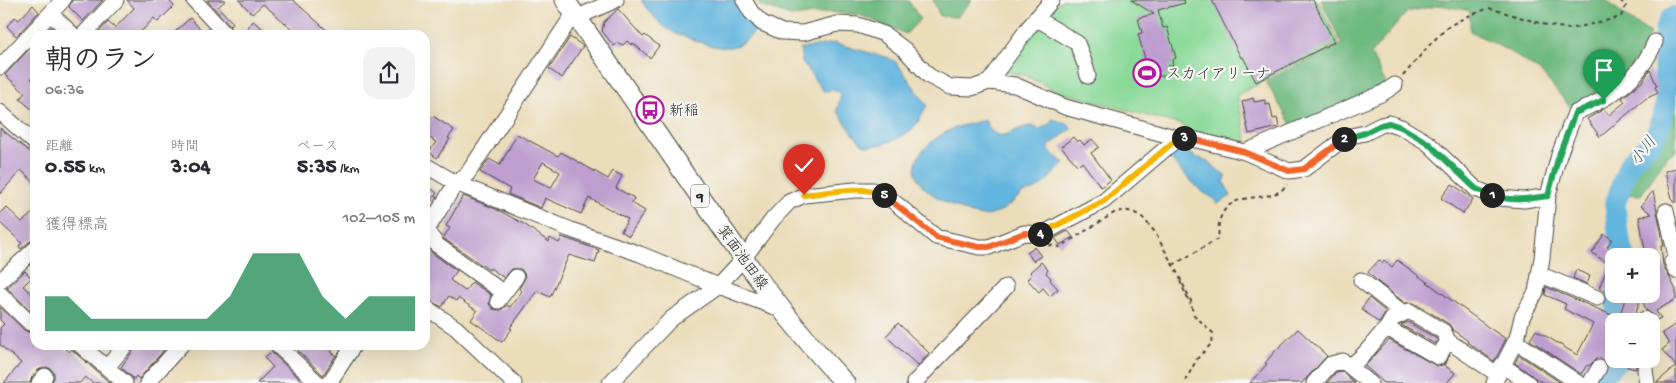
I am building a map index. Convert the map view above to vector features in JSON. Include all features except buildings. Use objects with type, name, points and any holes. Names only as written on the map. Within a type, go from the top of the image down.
[{"type":"main road","name":"箕面池田線","points":[[565,0],[780,309],[815,352],[845,383]]},
{"type":"street","points":[[36,30],[63,0]]},
{"type":"street","points":[[87,30],[116,0]]},
{"type":"street","points":[[194,0],[218,30]]},
{"type":"street","points":[[430,225],[456,183],[466,176],[569,21],[616,0]]},
{"type":"street","points":[[744,0],[751,12],[762,23],[782,32],[803,33],[837,24],[858,25],[884,34],[905,50],[929,76],[950,87],[972,88],[989,82],[1015,85],[1065,107],[1178,138],[1196,140],[1245,152],[1289,171],[1304,169],[1346,137],[1365,133],[1389,123],[1401,127],[1428,143],[1476,189],[1499,198],[1524,200],[1548,196]]},
{"type":"street","points":[[989,82],[1036,18],[1052,0]]},
{"type":"street","points":[[51,14],[68,30]]},
{"type":"street","points":[[1036,18],[1077,44],[1086,69]]},
{"type":"street","points":[[0,67],[30,36]]},
{"type":"street","points":[[1498,374],[1515,341],[1522,317],[1536,292],[1548,196],[1559,155],[1575,113],[1604,100],[1621,89],[1649,56],[1655,42]]},
{"type":"street","points":[[1245,152],[1383,93],[1395,85]]},
{"type":"street","points":[[0,112],[30,139]]},
{"type":"street","points":[[610,383],[671,319],[718,286],[789,202],[804,195],[873,190],[886,196],[936,237],[979,247],[989,247],[1024,233],[1042,234],[1104,201],[1178,138]]},
{"type":"street","points":[[430,167],[456,183],[570,230],[640,254],[780,309]]},
{"type":"street","points":[[1666,212],[1676,258],[1672,262],[1676,271]]},
{"type":"street","points":[[430,236],[501,297],[516,278]]},
{"type":"street","points":[[0,281],[30,254]]},
{"type":"street","points":[[1539,274],[1597,298]]},
{"type":"street","points":[[1361,280],[1403,313]]},
{"type":"street","points":[[914,383],[1006,286]]},
{"type":"street","points":[[0,294],[30,323]]},
{"type":"street","points":[[430,310],[456,328],[514,383]]},
{"type":"street","points":[[1349,365],[1355,363],[1387,328],[1392,319],[1409,311],[1444,332],[1448,341],[1498,374],[1528,383]]},
{"type":"street","points":[[1387,328],[1438,358],[1448,341]]},
{"type":"street","points":[[1515,341],[1578,383]]},
{"type":"street","points":[[86,350],[126,383]]},
{"type":"street","points":[[107,368],[122,350]]},
{"type":"street","points":[[147,383],[177,350]]},
{"type":"street","points":[[282,350],[318,383]]},
{"type":"street","points":[[329,383],[351,350]]},
{"type":"street","points":[[1314,383],[1331,364],[1343,361],[1370,383]]},
{"type":"street","points":[[1590,383],[1599,368]]},
{"type":"street","points":[[1645,368],[1647,383]]},
{"type":"path","points":[[1395,85],[1432,42],[1449,26],[1489,8],[1546,25],[1570,29],[1621,16],[1626,6],[1620,0]]},
{"type":"path","points":[[1196,317],[1173,265],[1218,239],[1220,219],[1229,205],[1243,198],[1274,194],[1284,190],[1291,178]]},
{"type":"path","points":[[1042,234],[1049,246],[1060,247],[1114,213],[1125,210],[1143,218],[1154,231],[1179,276],[1191,301],[1193,314],[1213,333],[1212,344],[1197,359],[1184,383]]},
{"type":"green space","points":[[756,0],[908,0],[920,19],[906,34],[860,15],[829,12],[793,17],[761,6]]},
{"type":"green space","points":[[933,0],[972,0],[957,17],[940,16]]},
{"type":"green space","name":"スカイアリーナ","points":[[1062,0],[1317,0],[1339,43],[1237,95],[1247,143],[1191,132],[1182,125],[1056,91],[1024,75],[1003,71],[1056,4]]},
{"type":"green space","points":[[1321,0],[1606,0],[1630,20],[1650,33],[1636,59],[1618,79],[1597,94],[1570,107],[1541,72],[1507,50],[1470,31],[1470,11],[1440,5],[1407,12],[1371,54],[1387,86],[1292,126],[1266,82],[1342,44]]},
{"type":"green space","points":[[1676,24],[1676,151],[1668,155],[1641,195],[1626,194],[1632,167],[1663,131],[1671,104]]},
{"type":"water","points":[[641,0],[735,0],[755,31],[742,43],[735,46],[720,47],[705,44],[667,28],[654,17]]},
{"type":"water","points":[[834,43],[889,58],[896,62],[927,105],[914,128],[892,141],[879,145],[863,144],[857,138],[837,111],[841,95],[837,90],[823,91],[802,62],[800,49]]},
{"type":"water","points":[[1052,119],[1066,123],[1072,128],[1049,146],[1049,151],[1064,163],[1040,186],[1022,194],[995,214],[987,216],[974,215],[942,200],[929,192],[920,182],[916,173],[916,163],[921,152],[952,129],[985,120],[995,134],[1001,135],[1025,127],[1032,126],[1040,129],[1049,124]]},
{"type":"water","points":[[1182,146],[1195,157],[1208,161],[1226,177],[1224,182],[1231,196],[1217,204],[1213,198],[1201,191],[1168,157]]},
{"type":"waterway","name":"小川","points":[[1623,248],[1618,233],[1615,204],[1629,164],[1650,143],[1658,130],[1666,104],[1664,72],[1665,30],[1671,18],[1676,16]]},
{"type":"waterway","name":"小川","points":[[1616,303],[1618,313]]},
{"type":"waterway","name":"小川","points":[[1597,383],[1611,368]]},
{"type":"place","name":"スカイアリーナ","points":[[1147,73]]},
{"type":"place","name":"新稲","points":[[650,110]]},
{"type":"route","points":[[804,195],[873,190],[886,196],[936,237],[979,247],[989,247],[1024,233],[1042,234],[1104,201],[1178,138],[1196,140],[1245,152],[1289,171],[1304,169],[1346,137],[1365,133],[1389,123],[1401,127],[1428,143],[1454,170],[1476,189],[1499,198],[1524,200],[1548,196],[1559,155],[1575,113],[1604,100]]}]
